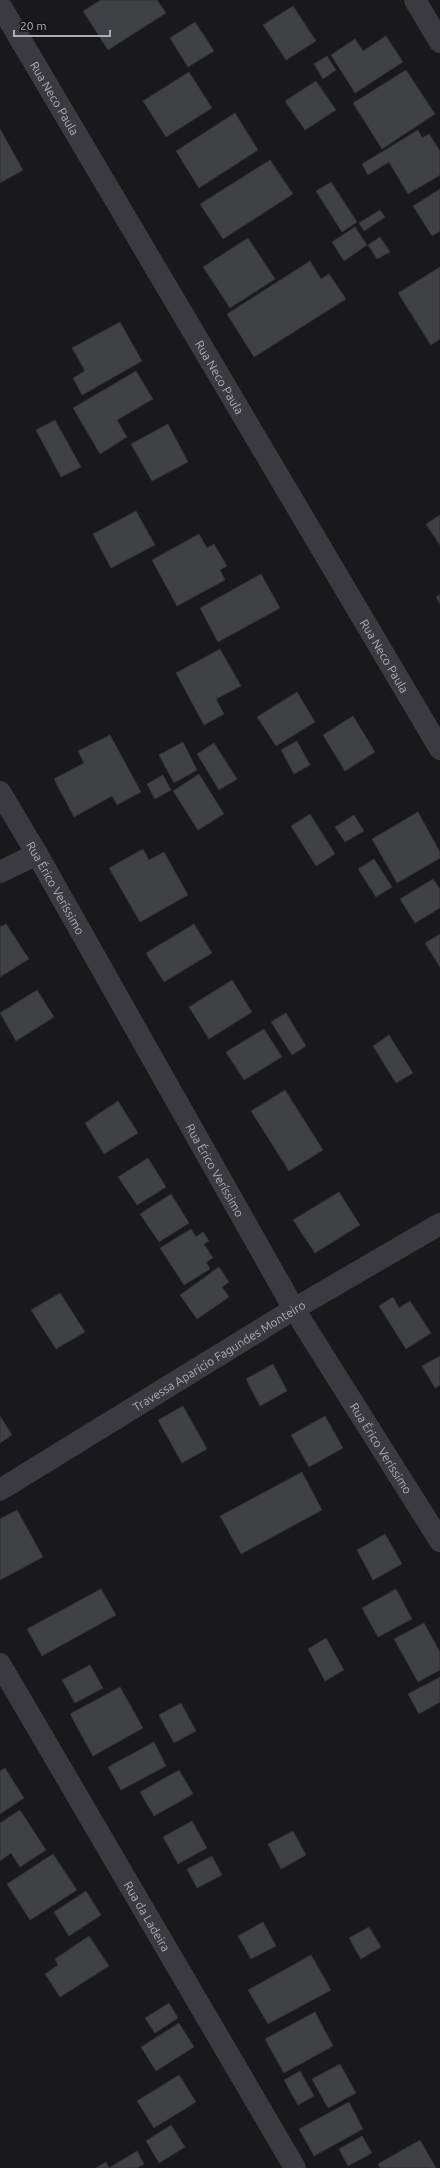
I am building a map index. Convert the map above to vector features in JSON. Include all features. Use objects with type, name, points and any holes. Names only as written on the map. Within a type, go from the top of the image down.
[{"type":"street","points":[[415,0],[440,42]]},
{"type":"street","name":"Rua Neco Paula","points":[[0,5],[440,749]]},
{"type":"street","name":"Rua Érico Veríssimo","points":[[0,792],[37,854],[294,1309],[440,1541]]},
{"type":"street","points":[[0,872],[37,854]]},
{"type":"street","name":"Travessa Aparício Fagundes Monteiro","points":[[0,1490],[294,1309],[440,1224]]},
{"type":"street","name":"Rua da Ladeira","points":[[0,1664],[295,2168]]},
{"type":"building","points":[[101,0],[157,0],[166,13],[108,50],[83,11]]},
{"type":"building","points":[[293,6],[316,41],[286,60],[263,25]]},
{"type":"building","points":[[195,22],[214,51],[188,67],[170,38]]},
{"type":"building","points":[[386,36],[403,62],[355,93],[331,55],[355,39],[363,51]]},
{"type":"building","points":[[327,56],[336,70],[323,79],[314,64]]},
{"type":"building","points":[[406,70],[435,114],[382,149],[353,103]]},
{"type":"building","points":[[189,72],[212,108],[166,137],[143,101]]},
{"type":"building","points":[[316,81],[336,110],[305,130],[285,101]]},
{"type":"building","points":[[235,113],[258,150],[199,188],[176,151]]},
{"type":"building","points":[[0,129],[23,170],[0,183]]},
{"type":"building","points":[[418,130],[422,138],[429,134],[440,151],[440,175],[408,194],[389,162],[368,175],[362,164]]},
{"type":"building","points":[[270,160],[293,194],[223,239],[200,204]]},
{"type":"building","points":[[331,182],[357,222],[342,232],[316,191]]},
{"type":"building","points":[[440,189],[440,231],[432,236],[413,206]]},
{"type":"building","points":[[380,210],[385,217],[364,231],[359,223]]},
{"type":"building","points":[[355,227],[367,245],[344,261],[332,242]]},
{"type":"building","points":[[380,237],[390,252],[377,259],[368,245]]},
{"type":"building","points":[[248,238],[275,279],[230,308],[203,267]]},
{"type":"building","points":[[310,261],[321,279],[329,274],[346,299],[254,357],[227,314]]},
{"type":"building","points":[[440,267],[440,339],[431,345],[398,293]]},
{"type":"building","points":[[120,322],[142,361],[82,395],[73,378],[85,371],[72,348]]},
{"type":"building","points":[[136,371],[153,399],[117,420],[127,437],[100,454],[73,408]]},
{"type":"building","points":[[55,420],[81,467],[61,477],[36,430]]},
{"type":"building","points":[[168,424],[188,462],[152,481],[131,444]]},
{"type":"building","points":[[136,511],[155,545],[111,568],[93,534]]},
{"type":"building","points":[[440,515],[440,545],[426,524]]},
{"type":"building","points":[[199,534],[207,548],[214,544],[227,566],[220,570],[225,580],[177,606],[152,560]]},
{"type":"building","points":[[261,574],[280,608],[218,642],[200,608]]},
{"type":"building","points":[[440,595],[440,604],[436,597]]},
{"type":"building","points":[[220,649],[241,686],[216,699],[224,714],[204,725],[176,673]]},
{"type":"building","points":[[297,692],[315,722],[276,746],[257,717]]},
{"type":"building","points":[[353,716],[375,752],[345,771],[323,735]]},
{"type":"building","points":[[110,735],[141,792],[117,805],[112,796],[74,817],[54,779],[84,763],[78,751]]},
{"type":"building","points":[[297,741],[310,765],[294,774],[281,750]]},
{"type":"building","points":[[183,742],[197,770],[174,783],[159,755]]},
{"type":"building","points":[[214,743],[237,779],[219,790],[197,754]]},
{"type":"building","points":[[199,774],[224,814],[198,830],[173,791]]},
{"type":"building","points":[[163,775],[171,790],[155,799],[147,784]]},
{"type":"building","points":[[418,812],[440,852],[440,858],[397,883],[372,839]]},
{"type":"building","points":[[310,814],[335,854],[316,866],[291,826]]},
{"type":"building","points":[[354,815],[364,831],[345,842],[335,827]]},
{"type":"building","points":[[143,849],[149,860],[164,852],[188,895],[140,922],[109,868]]},
{"type":"building","points":[[374,859],[392,887],[376,897],[358,869]]},
{"type":"building","points":[[433,879],[440,889],[440,908],[415,923],[400,899]]},
{"type":"building","points":[[6,924],[29,959],[0,977],[0,927]]},
{"type":"building","points":[[194,924],[212,953],[164,982],[146,953]]},
{"type":"building","points":[[440,934],[440,967],[425,943]]},
{"type":"building","points":[[232,980],[252,1012],[209,1039],[189,1007]]},
{"type":"building","points":[[37,990],[54,1017],[16,1041],[0,1013]]},
{"type":"building","points":[[286,1013],[306,1046],[292,1055],[271,1022]]},
{"type":"building","points":[[264,1029],[282,1057],[244,1080],[226,1052]]},
{"type":"building","points":[[389,1035],[413,1073],[396,1083],[373,1046]]},
{"type":"building","points":[[285,1090],[323,1150],[289,1171],[251,1111]]},
{"type":"building","points":[[118,1101],[138,1133],[104,1154],[85,1123]]},
{"type":"building","points":[[148,1158],[166,1187],[137,1205],[118,1177]]},
{"type":"building","points":[[339,1192],[360,1225],[315,1253],[293,1220]]},
{"type":"building","points":[[171,1194],[189,1223],[159,1242],[140,1214]]},
{"type":"building","points":[[191,1229],[196,1237],[203,1232],[209,1241],[204,1244],[213,1258],[206,1262],[210,1269],[184,1285],[160,1248]]},
{"type":"building","points":[[219,1267],[229,1282],[222,1287],[229,1297],[197,1319],[180,1295]]},
{"type":"building","points":[[60,1293],[85,1332],[56,1349],[31,1310]]},
{"type":"building","points":[[393,1297],[399,1308],[410,1301],[431,1333],[406,1349],[379,1306]]},
{"type":"building","points":[[440,1356],[440,1385],[435,1388],[422,1366]]},
{"type":"building","points":[[273,1364],[287,1391],[260,1406],[246,1379]]},
{"type":"building","points":[[183,1406],[207,1449],[182,1463],[158,1420]]},
{"type":"building","points":[[0,1416],[12,1435],[0,1443]]},
{"type":"building","points":[[325,1416],[343,1448],[309,1467],[291,1435]]},
{"type":"building","points":[[302,1472],[322,1510],[241,1554],[220,1516]]},
{"type":"building","points":[[17,1510],[43,1557],[0,1580],[0,1519]]},
{"type":"building","points":[[385,1534],[402,1564],[373,1580],[357,1550]]},
{"type":"building","points":[[101,1589],[116,1615],[42,1656],[27,1629]]},
{"type":"building","points":[[396,1589],[412,1619],[378,1637],[362,1608]]},
{"type":"building","points":[[424,1623],[440,1652],[440,1670],[418,1682],[394,1639]]},
{"type":"building","points":[[326,1638],[344,1670],[325,1681],[308,1649]]},
{"type":"building","points":[[90,1665],[103,1688],[75,1703],[62,1680]]},
{"type":"building","points":[[440,1677],[440,1702],[419,1714],[408,1694]]},
{"type":"building","points":[[120,1687],[143,1728],[93,1756],[70,1714]]},
{"type":"building","points":[[181,1703],[196,1731],[174,1743],[159,1715]]},
{"type":"building","points":[[154,1742],[166,1766],[121,1790],[108,1767]]},
{"type":"building","points":[[5,1768],[24,1798],[0,1814],[0,1771]]},
{"type":"building","points":[[179,1770],[193,1794],[154,1816],[140,1792]]},
{"type":"building","points":[[20,1810],[46,1850],[20,1867],[11,1853],[0,1861],[0,1823]]},
{"type":"building","points":[[192,1821],[207,1848],[178,1864],[163,1837]]},
{"type":"building","points":[[293,1831],[306,1855],[281,1869],[268,1844]]},
{"type":"building","points":[[53,1854],[77,1890],[30,1920],[7,1884]]},
{"type":"building","points":[[212,1856],[222,1875],[197,1888],[187,1869]]},
{"type":"building","points":[[86,1891],[101,1915],[69,1936],[54,1912]]},
{"type":"building","points":[[263,1922],[276,1946],[251,1959],[238,1936]]},
{"type":"building","points":[[369,1927],[381,1947],[361,1959],[349,1938]]},
{"type":"building","points":[[89,1936],[109,1966],[60,1997],[45,1974],[58,1965],[55,1959]]},
{"type":"building","points":[[311,1955],[331,1990],[268,2024],[248,1990]]},
{"type":"building","points":[[169,2003],[178,2018],[155,2033],[145,2018]]},
{"type":"building","points":[[315,2012],[333,2046],[284,2073],[265,2039]]},
{"type":"building","points":[[179,2023],[194,2047],[156,2071],[141,2047]]},
{"type":"building","points":[[340,2064],[356,2093],[328,2108],[312,2079]]},
{"type":"building","points":[[300,2071],[314,2096],[298,2105],[284,2080]]},
{"type":"building","points":[[179,2075],[196,2102],[154,2128],[137,2101]]},
{"type":"building","points":[[349,2102],[363,2129],[314,2156],[299,2129]]},
{"type":"building","points":[[171,2125],[185,2147],[159,2163],[146,2141]]},
{"type":"building","points":[[362,2136],[372,2153],[348,2166],[339,2149]]},
{"type":"building","points":[[420,2140],[436,2168],[380,2168],[378,2164]]},
{"type":"building","points":[[137,2151],[144,2164],[137,2168],[109,2168]]},
{"type":"building","points":[[106,2162],[109,2168],[96,2168]]}]
